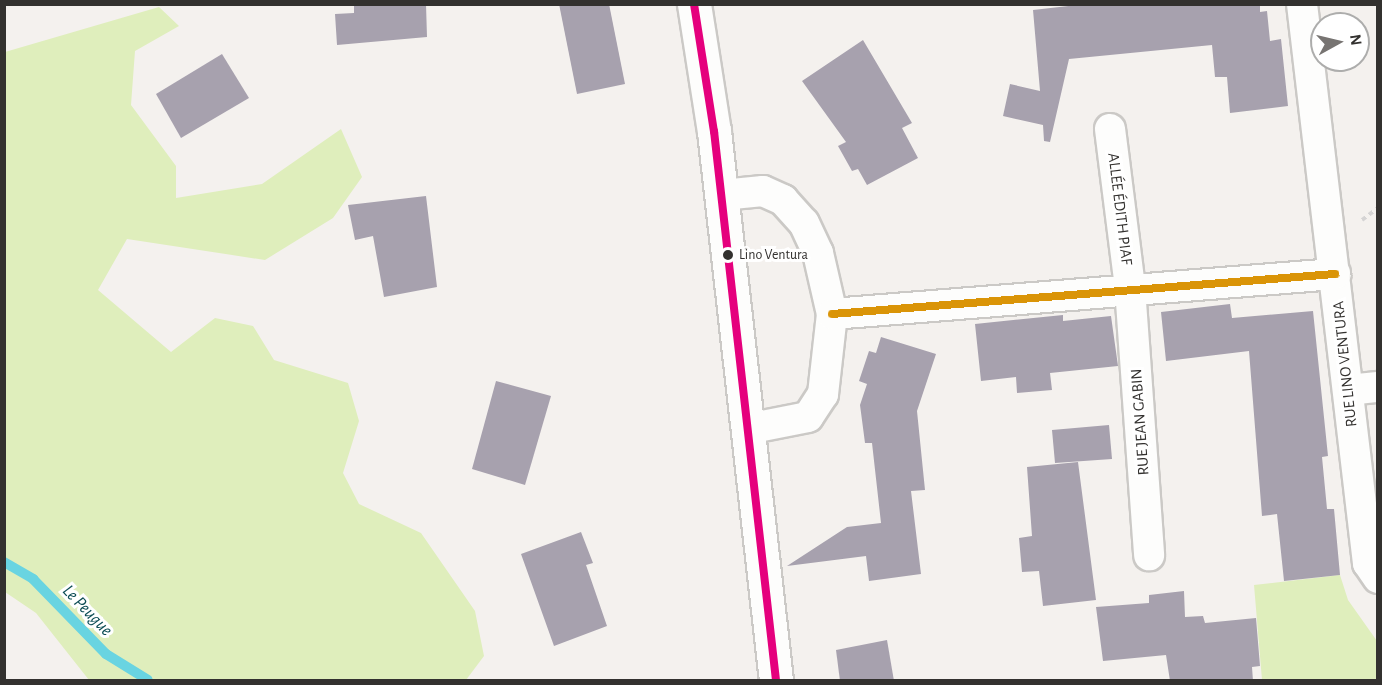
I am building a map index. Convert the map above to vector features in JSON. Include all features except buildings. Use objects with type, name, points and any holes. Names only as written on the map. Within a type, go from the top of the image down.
[{"type":"street","points":[[694,4],[722,195],[776,681]]},
{"type":"street","name":"RUE LINO VENTURA","points":[[1302,4],[1368,563],[1377,578]]},
{"type":"street","name":"ALLÉE ÉDITH PIAF","points":[[1110,129],[1130,288]]},
{"type":"street","points":[[722,195],[763,191],[783,200],[804,223],[818,253],[832,314],[823,394],[808,417],[747,429]]},
{"type":"street","points":[[832,314],[1335,273]]},
{"type":"street","name":"RUE JEAN GABIN","points":[[1130,288],[1149,555]]},
{"type":"street","points":[[1348,390],[1377,387]]},
{"type":"green space","points":[[159,7],[179,26],[135,51],[131,105],[176,166],[176,198],[262,184],[341,129],[362,177],[333,218],[265,260],[127,239],[98,290],[171,352],[215,318],[253,326],[274,360],[348,383],[359,421],[343,473],[359,504],[421,533],[475,611],[484,656],[466,680],[89,680],[36,613],[5,592],[5,52]]},
{"type":"green space","points":[[1340,575],[1348,600],[1377,641],[1377,680],[1262,680],[1254,585]]},
{"type":"waterway","name":"Le Peugue","points":[[4,562],[33,579],[106,654],[148,680]]},
{"type":"transit line","points":[[694,4],[714,131],[776,680]]},
{"type":"transit line","points":[[832,314],[1335,274]]},
{"type":"place","name":"Lino Ventura","points":[[728,255]]}]
